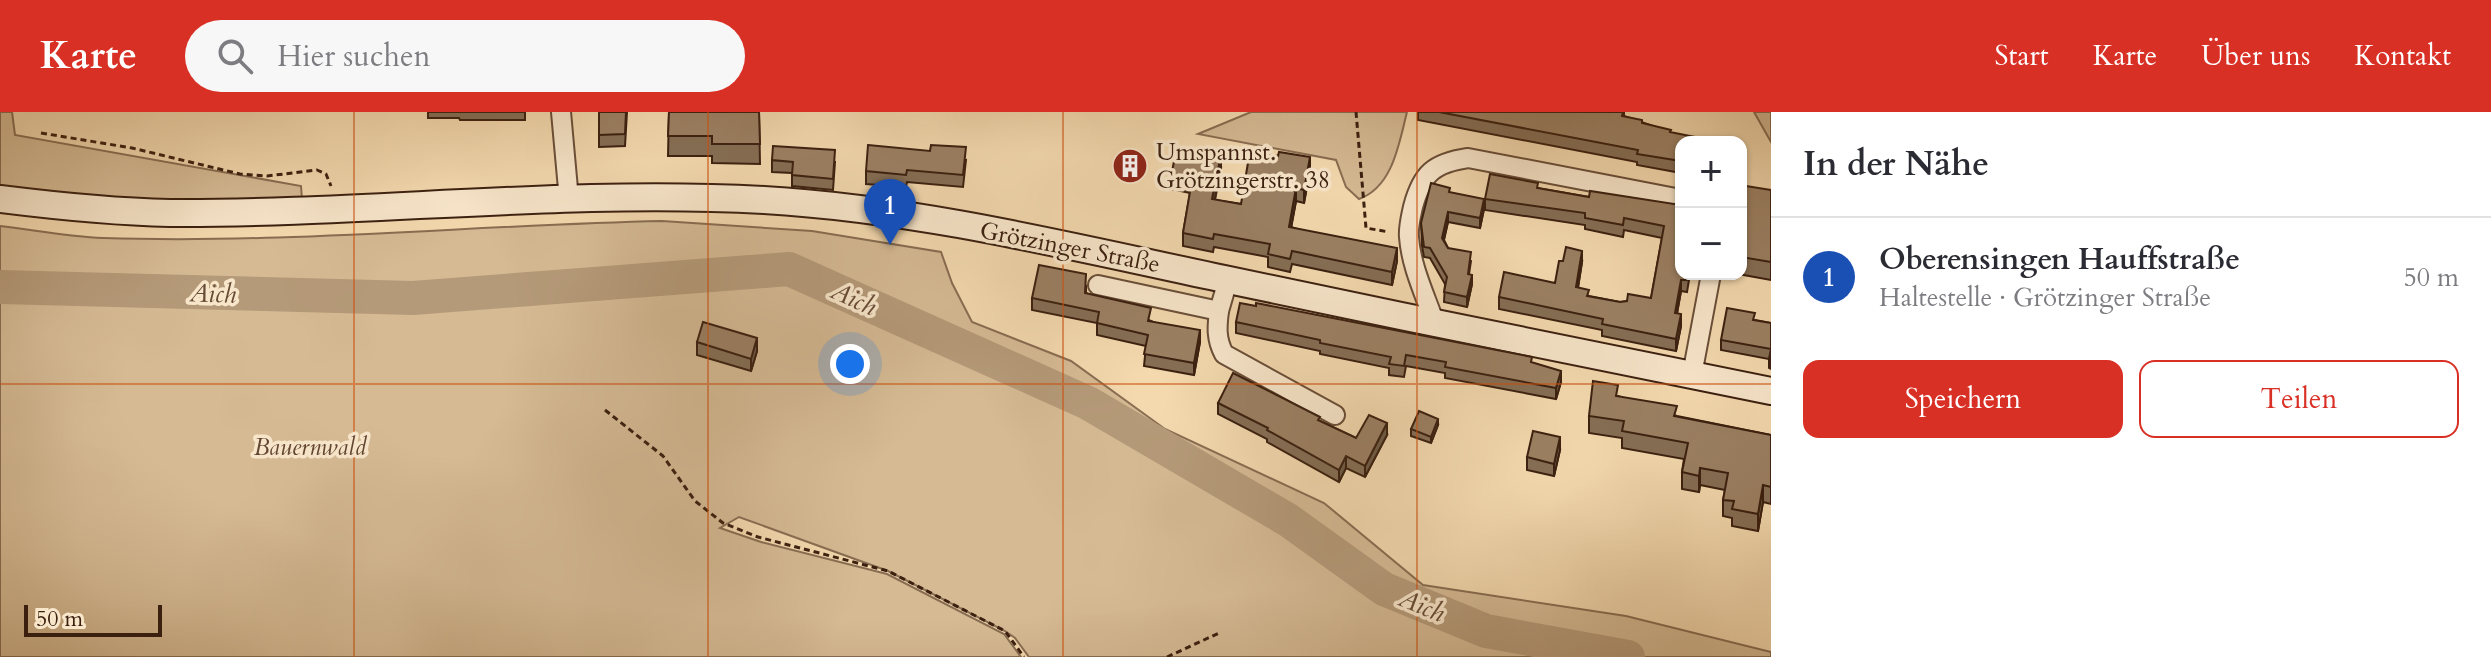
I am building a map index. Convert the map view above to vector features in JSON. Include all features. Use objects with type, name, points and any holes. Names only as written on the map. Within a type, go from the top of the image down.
[{"type":"main road","name":"Grötzinger Straße","points":[[0,199],[67,207],[168,213],[569,200],[723,199],[853,209],[1062,245],[1771,391]]},
{"type":"street","points":[[561,112],[569,200]]},
{"type":"street","points":[[1434,321],[1409,236],[1418,188],[1426,174],[1453,160],[1468,158],[1675,198]]},
{"type":"street","points":[[1228,280],[1216,328],[1224,354],[1335,415]]},
{"type":"street","points":[[1692,375],[1710,280]]},
{"type":"street","points":[[1098,285],[1219,311]]},
{"type":"path","points":[[1356,112],[1366,228],[1409,236]]},
{"type":"path","points":[[41,133],[132,148],[240,174],[267,176],[317,170],[326,174],[346,209]]},
{"type":"path","points":[[605,410],[663,456],[695,501],[723,523],[758,537],[888,571],[1005,631],[1024,657]]},
{"type":"path","points":[[1167,657],[1219,633]]},
{"type":"green space","points":[[0,112],[12,112],[15,135],[301,186],[302,199],[138,204],[0,190]]},
{"type":"green space","points":[[1251,112],[1407,112],[1387,174],[1380,185],[1359,199],[1346,187],[1336,160],[1198,134]]},
{"type":"green space","points":[[1754,112],[1771,112],[1771,142]]},
{"type":"green space","name":"Bauernwald","points":[[662,221],[812,231],[941,252],[952,283],[972,322],[1071,361],[1165,429],[1324,503],[1423,585],[1626,616],[1771,652],[1771,657],[1029,657],[1015,638],[1005,631],[888,571],[739,517],[720,528],[761,542],[887,574],[1004,634],[1021,657],[0,657],[0,226],[90,237],[173,239]]},
{"type":"building","points":[[599,112],[626,112],[625,134],[599,135]]},
{"type":"building","points":[[669,112],[759,112],[760,144],[712,144],[712,136],[668,136]]},
{"type":"building","points":[[1439,112],[1623,112],[1622,116],[1690,136],[1675,136],[1675,160],[1637,154],[1638,150]]},
{"type":"building","points":[[868,145],[930,151],[931,145],[966,147],[963,175],[907,170],[906,175],[866,171]]},
{"type":"building","points":[[773,146],[835,150],[833,179],[792,175],[793,162],[772,160]]},
{"type":"building","points":[[1177,147],[1221,155],[1212,199],[1241,204],[1250,151],[1310,157],[1304,190],[1296,188],[1289,227],[1397,248],[1392,272],[1292,251],[1290,259],[1268,254],[1270,244],[1214,234],[1213,239],[1183,233],[1192,180],[1171,176]]},
{"type":"building","points":[[1490,174],[1538,183],[1537,188],[1589,197],[1590,191],[1675,204],[1675,280],[1681,280],[1675,313],[1681,314],[1676,339],[1602,324],[1603,319],[1499,297],[1504,272],[1555,283],[1559,261],[1563,261],[1566,247],[1582,251],[1576,287],[1589,290],[1587,296],[1620,302],[1627,301],[1628,294],[1651,298],[1664,226],[1624,218],[1623,225],[1585,218],[1585,213],[1485,199]]},
{"type":"building","points":[[1431,183],[1450,188],[1449,192],[1484,199],[1480,218],[1448,212],[1442,238],[1448,248],[1471,252],[1468,274],[1472,275],[1467,297],[1444,292],[1447,277],[1430,248],[1424,247],[1421,223]]},
{"type":"building","points":[[1747,186],[1771,190],[1771,262],[1747,258]]},
{"type":"building","points":[[1039,265],[1086,274],[1085,293],[1151,308],[1148,321],[1200,330],[1194,363],[1144,354],[1148,335],[1097,323],[1099,312],[1032,298]]},
{"type":"building","points":[[1240,303],[1256,306],[1256,303],[1532,357],[1531,362],[1561,371],[1556,388],[1445,367],[1446,362],[1406,355],[1404,366],[1389,364],[1391,357],[1236,322]]},
{"type":"building","points":[[1727,308],[1755,313],[1753,320],[1771,323],[1771,349],[1721,340]]},
{"type":"building","points":[[703,322],[757,338],[751,359],[697,342]]},
{"type":"building","points":[[1233,373],[1356,438],[1369,415],[1387,423],[1365,466],[1346,456],[1339,470],[1218,403]]},
{"type":"building","points":[[1593,381],[1618,385],[1616,396],[1677,406],[1674,416],[1771,435],[1771,487],[1763,485],[1758,514],[1732,509],[1734,501],[1723,500],[1728,473],[1700,468],[1699,476],[1682,472],[1688,443],[1622,431],[1624,421],[1589,416]]},
{"type":"building","points":[[1419,411],[1438,419],[1431,437],[1411,429]]},
{"type":"building","points":[[1533,431],[1560,437],[1554,464],[1527,457]]},
{"type":"waterway","name":"Aich","points":[[0,287],[413,298],[789,269],[1088,403],[1288,520],[1384,589],[1486,631],[1628,657]]},
{"type":"place","name":"Umspannst. Grötzingerstr. 38","points":[[1130,166]]},
{"type":"place","name":"Oberensingen Hauffstraße","points":[[890,245]]}]
